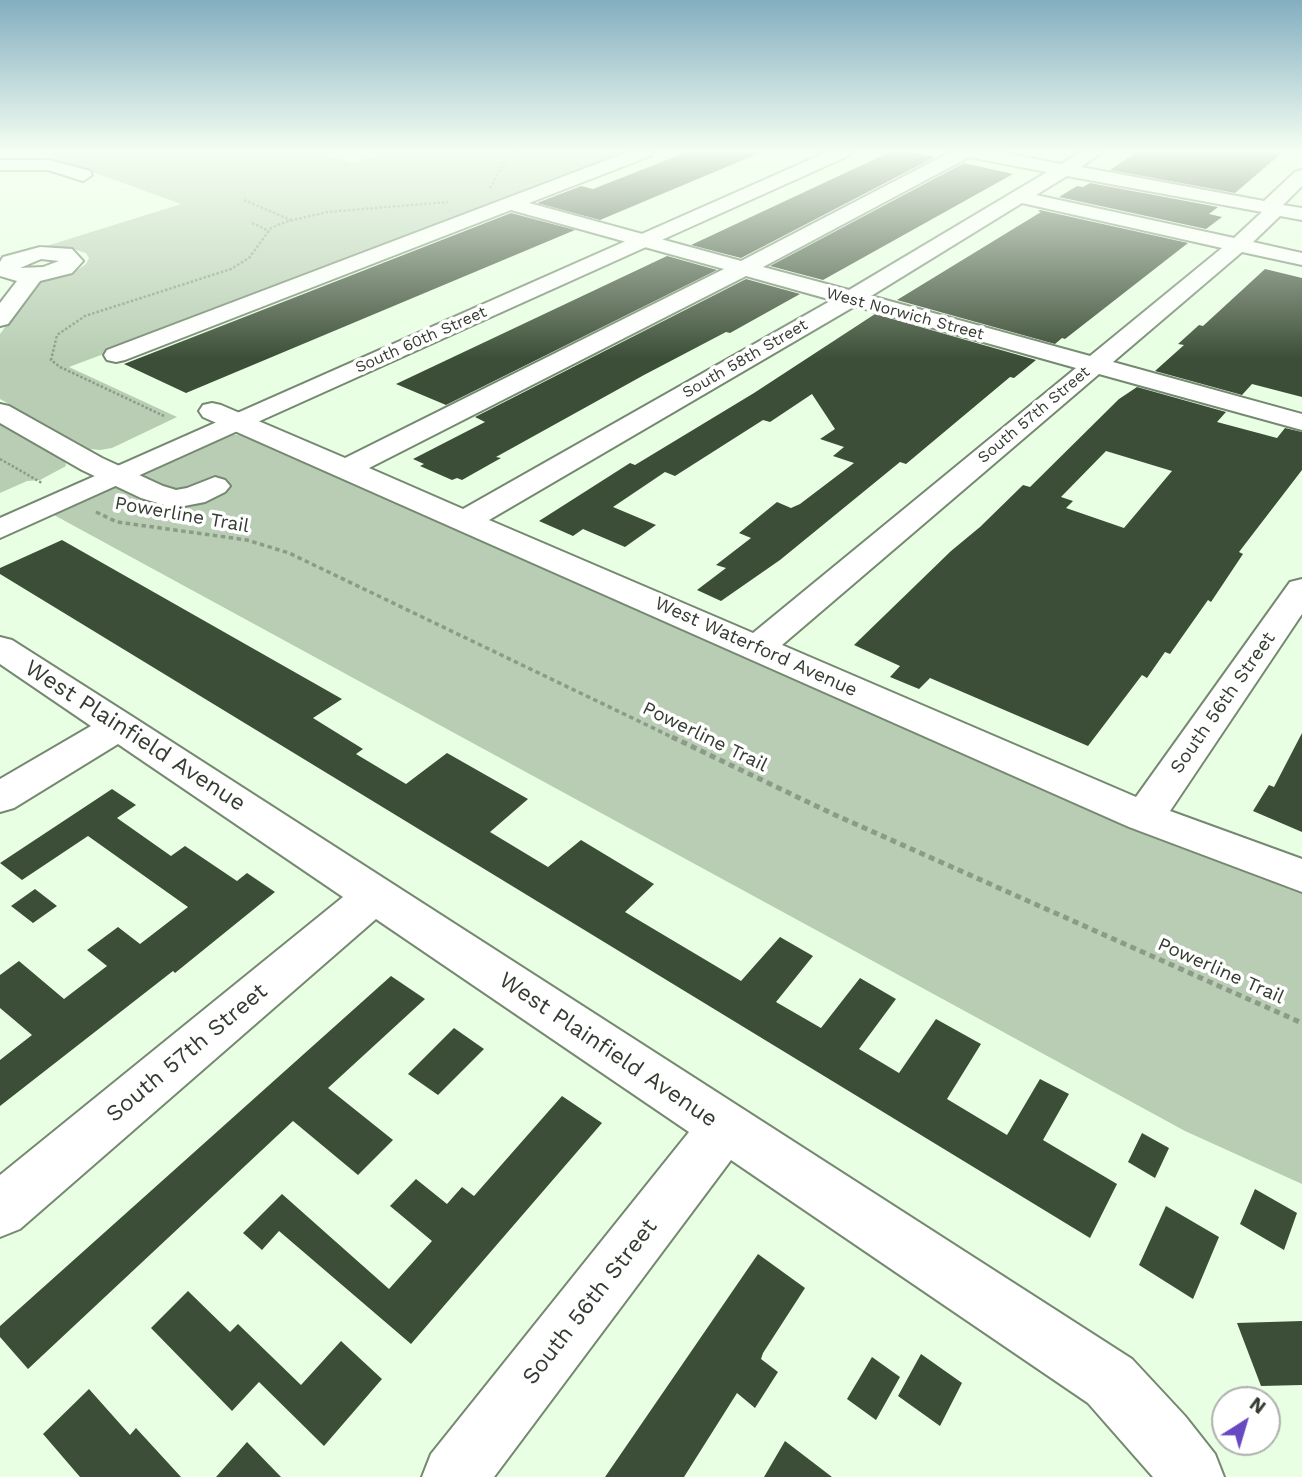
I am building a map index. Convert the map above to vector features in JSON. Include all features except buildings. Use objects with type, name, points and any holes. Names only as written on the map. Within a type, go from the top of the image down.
[{"type":"street","points":[[116,355],[438,221]]},
{"type":"street","name":"West Norwich Street","points":[[577,221],[643,242],[1302,422]]},
{"type":"street","name":"South 60th Street","points":[[0,529],[105,470],[648,221]]},
{"type":"street","name":"South 60th Street","points":[[226,416],[690,221]]},
{"type":"street","points":[[347,468],[835,221]]},
{"type":"street","name":"South 58th Street","points":[[466,520],[979,221]]},
{"type":"street","points":[[1128,221],[1302,258]]},
{"type":"street","name":"South 57th Street","points":[[757,648],[1264,221]]},
{"type":"street","points":[[0,246],[29,266],[0,318]]},
{"type":"street","points":[[0,412],[105,470],[174,499],[194,496],[215,486]]},
{"type":"street","name":"West Waterford Avenue","points":[[226,416],[1144,817],[1302,876]]},
{"type":"street","name":"South 60th Street","points":[[0,504],[105,470]]},
{"type":"street","name":"South 56th Street","points":[[1144,817],[1302,589]]},
{"type":"street","name":"West Plainfield Avenue","points":[[0,648],[1110,1381],[1163,1438],[1192,1477]]},
{"type":"street","points":[[0,798],[120,726]]},
{"type":"street","name":"South 57th Street","points":[[0,1210],[375,895]]},
{"type":"street","name":"South 56th Street","points":[[454,1477],[725,1127]]},
{"type":"path","points":[[164,416],[60,367],[51,360],[57,335],[85,316],[231,269],[249,258],[269,231],[290,221]]},
{"type":"path","points":[[252,223],[269,231]]},
{"type":"path","points":[[0,459],[36,480]]},
{"type":"path","name":"Powerline Trail","points":[[88,509],[117,522],[247,540],[289,553],[833,814],[1302,1023]]},
{"type":"green space","points":[[127,221],[457,221],[69,367],[177,417],[112,448],[100,450],[90,449],[0,399],[0,334],[37,284],[76,271],[86,264],[89,258],[86,253],[70,248],[37,249]]},
{"type":"green space","points":[[0,424],[65,461],[66,466],[40,480],[27,481],[0,493]]},
{"type":"green space","points":[[227,434],[264,442],[1302,890],[1302,1184],[1185,1131],[54,515],[196,451],[198,446]]}]
